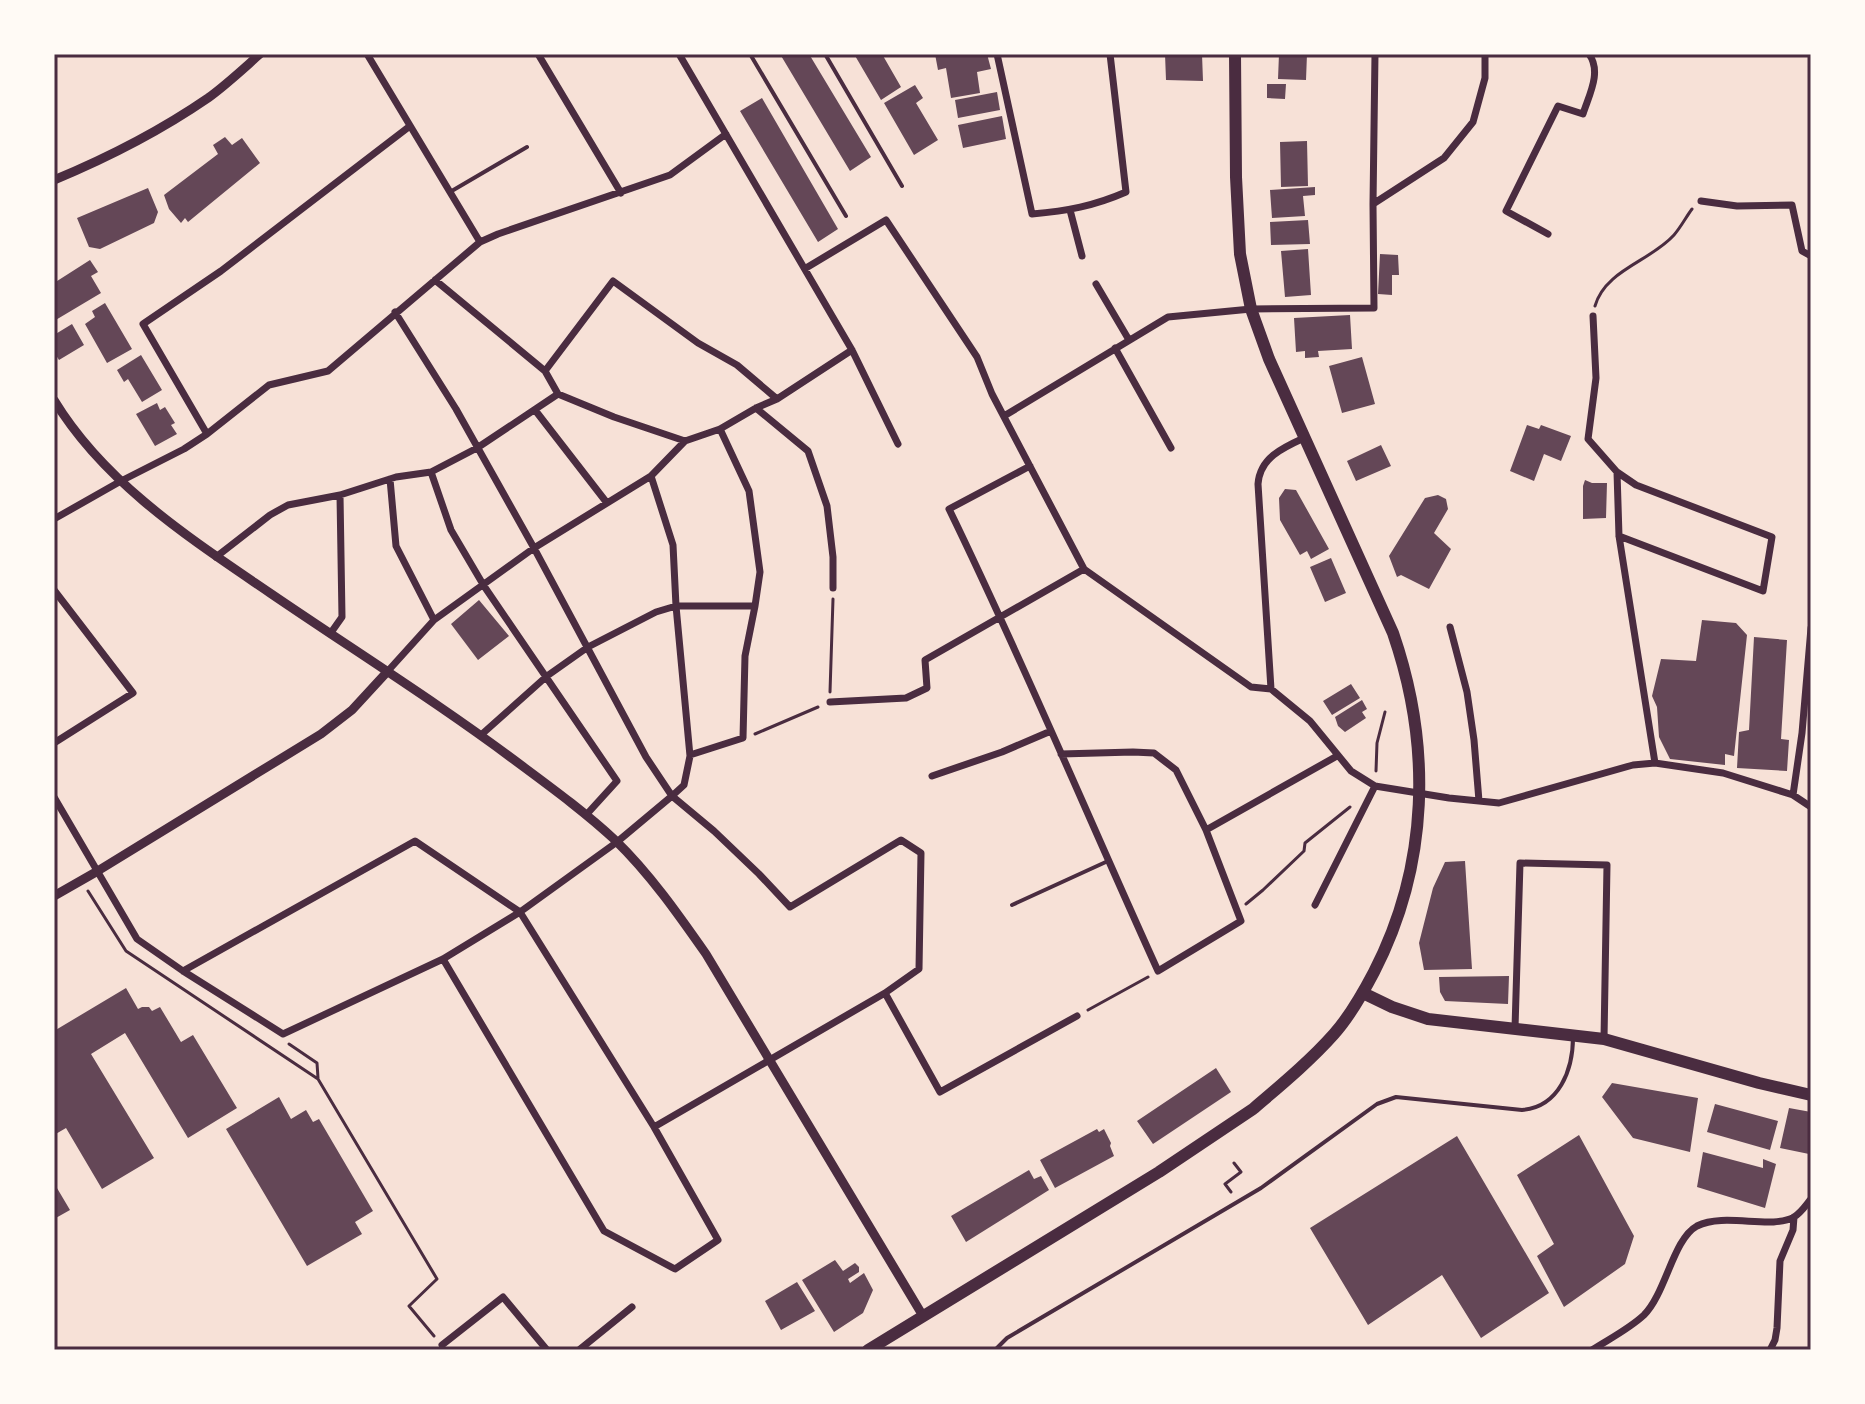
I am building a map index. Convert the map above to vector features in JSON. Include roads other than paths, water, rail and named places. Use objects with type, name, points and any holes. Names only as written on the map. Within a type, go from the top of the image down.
[{"type":"main road","points":[[868,1350],[1159,1172],[1253,1109],[1334,1034],[1363,993],[1388,944],[1403,900],[1412,867],[1418,816],[1416,732],[1403,663],[1393,633],[1269,359],[1251,309],[1240,254],[1235,54]]},
{"type":"main road","points":[[1363,993],[1428,1019],[1604,1039],[1811,1095]]},
{"type":"street","points":[[54,180],[154,132],[210,97],[260,54]]},
{"type":"street","points":[[367,54],[480,242]]},
{"type":"street","points":[[538,54],[621,193]]},
{"type":"street","points":[[679,54],[806,268],[852,350],[898,444]]},
{"type":"street","points":[[997,54],[1032,214],[1101,203],[1126,192],[1110,54]]},
{"type":"street","points":[[1004,416],[1168,317],[1251,309],[1374,308],[1375,54]]},
{"type":"street","points":[[1373,204],[1444,158],[1473,122],[1485,78],[1485,54]]},
{"type":"street","points":[[1548,234],[1506,211],[1558,106],[1583,114],[1596,73],[1589,54]]},
{"type":"street","points":[[207,434],[143,324],[221,271],[410,126]]},
{"type":"street","points":[[54,519],[184,449],[269,385],[328,371],[480,242],[670,175],[726,134]]},
{"type":"street","points":[[1701,201],[1737,206],[1792,205],[1802,251],[1811,256]]},
{"type":"street","points":[[1070,210],[1082,256]]},
{"type":"street","points":[[806,268],[886,220],[977,357],[992,394],[1084,569],[1251,687],[1271,689],[1310,721],[1351,771],[1375,786],[1499,803],[1633,765],[1655,763],[1723,773],[1793,795],[1811,807]]},
{"type":"street","points":[[435,280],[545,371],[558,394],[685,441]]},
{"type":"street","points":[[545,371],[613,281],[698,343],[737,365],[777,399]]},
{"type":"street","points":[[1096,284],[1129,340]]},
{"type":"street","points":[[395,312],[456,409],[646,757],[672,796],[714,831],[790,907],[901,840],[921,853],[919,969],[885,993],[654,1127]]},
{"type":"street","points":[[1593,316],[1596,378],[1588,439],[1617,472],[1636,485],[1772,537],[1763,591],[1619,536]]},
{"type":"street","points":[[1115,348],[1171,448]]},
{"type":"street","points":[[54,896],[321,734],[352,710],[434,620],[534,548],[651,476],[685,441],[720,429],[777,399],[852,350]]},
{"type":"street","points":[[216,557],[270,515],[288,505],[431,472],[477,448],[558,394]]},
{"type":"street","points":[[54,400],[90,449],[162,517],[216,557],[481,735],[587,814],[617,842],[678,913],[706,954],[923,1316]]},
{"type":"street","points":[[756,408],[808,451],[827,506],[833,588]]},
{"type":"street","points":[[535,410],[607,503]]},
{"type":"street","points":[[690,755],[743,738],[745,656],[760,572],[749,491],[720,429]]},
{"type":"street","points":[[1271,689],[1259,475],[1271,456],[1304,438]]},
{"type":"street","points":[[1030,466],[949,509],[1001,616],[1061,754],[1108,861],[1158,971],[1241,921],[1206,830],[1176,770],[1154,753],[1061,754]]},
{"type":"street","points":[[431,472],[451,530],[484,586],[617,781],[587,814]]},
{"type":"street","points":[[1617,472],[1619,536],[1655,763]]},
{"type":"street","points":[[54,797],[137,939],[283,1034],[443,959],[520,912],[617,842],[684,785],[690,755],[673,545],[651,476]]},
{"type":"street","points":[[390,479],[396,546],[434,620]]},
{"type":"street","points":[[330,634],[342,617],[340,495]]},
{"type":"street","points":[[830,702],[906,698],[927,688],[925,660],[1084,569]]},
{"type":"street","points":[[54,743],[133,693],[56,596]]},
{"type":"street","points":[[481,735],[547,676],[588,647],[656,612],[676,606],[755,606]]},
{"type":"street","points":[[1450,627],[1467,692],[1479,801]]},
{"type":"street","points":[[1793,795],[1811,628]]},
{"type":"street","points":[[932,776],[1051,731]]},
{"type":"street","points":[[1206,830],[1337,756]]},
{"type":"street","points":[[1798,761],[1811,762]]},
{"type":"street","points":[[1315,905],[1375,786]]},
{"type":"street","points":[[183,971],[415,841],[520,912],[654,1127],[718,1240],[675,1269],[604,1231],[443,959]]},
{"type":"street","points":[[1515,1028],[1520,863],[1607,865],[1604,1039]]},
{"type":"street","points":[[885,993],[940,1092],[1077,1016]]},
{"type":"street","points":[[1592,1350],[1644,1315],[1660,1293],[1683,1238],[1693,1228],[1721,1220],[1781,1221],[1794,1217],[1811,1199]]},
{"type":"street","points":[[1770,1350],[1777,1328],[1780,1261],[1793,1230],[1794,1217]]},
{"type":"street","points":[[442,1345],[503,1297],[547,1350]]},
{"type":"street","points":[[579,1350],[632,1307]]},
{"type":"lane","points":[[750,54],[846,216]]},
{"type":"lane","points":[[825,54],[902,186]]},
{"type":"lane","points":[[450,192],[527,147]]},
{"type":"lane","points":[[1012,905],[1108,861]]},
{"type":"lane","points":[[995,1350],[1007,1338],[1261,1188],[1377,1104],[1396,1097],[1522,1110],[1540,1105],[1560,1089],[1573,1053],[1573,1035]]}]
